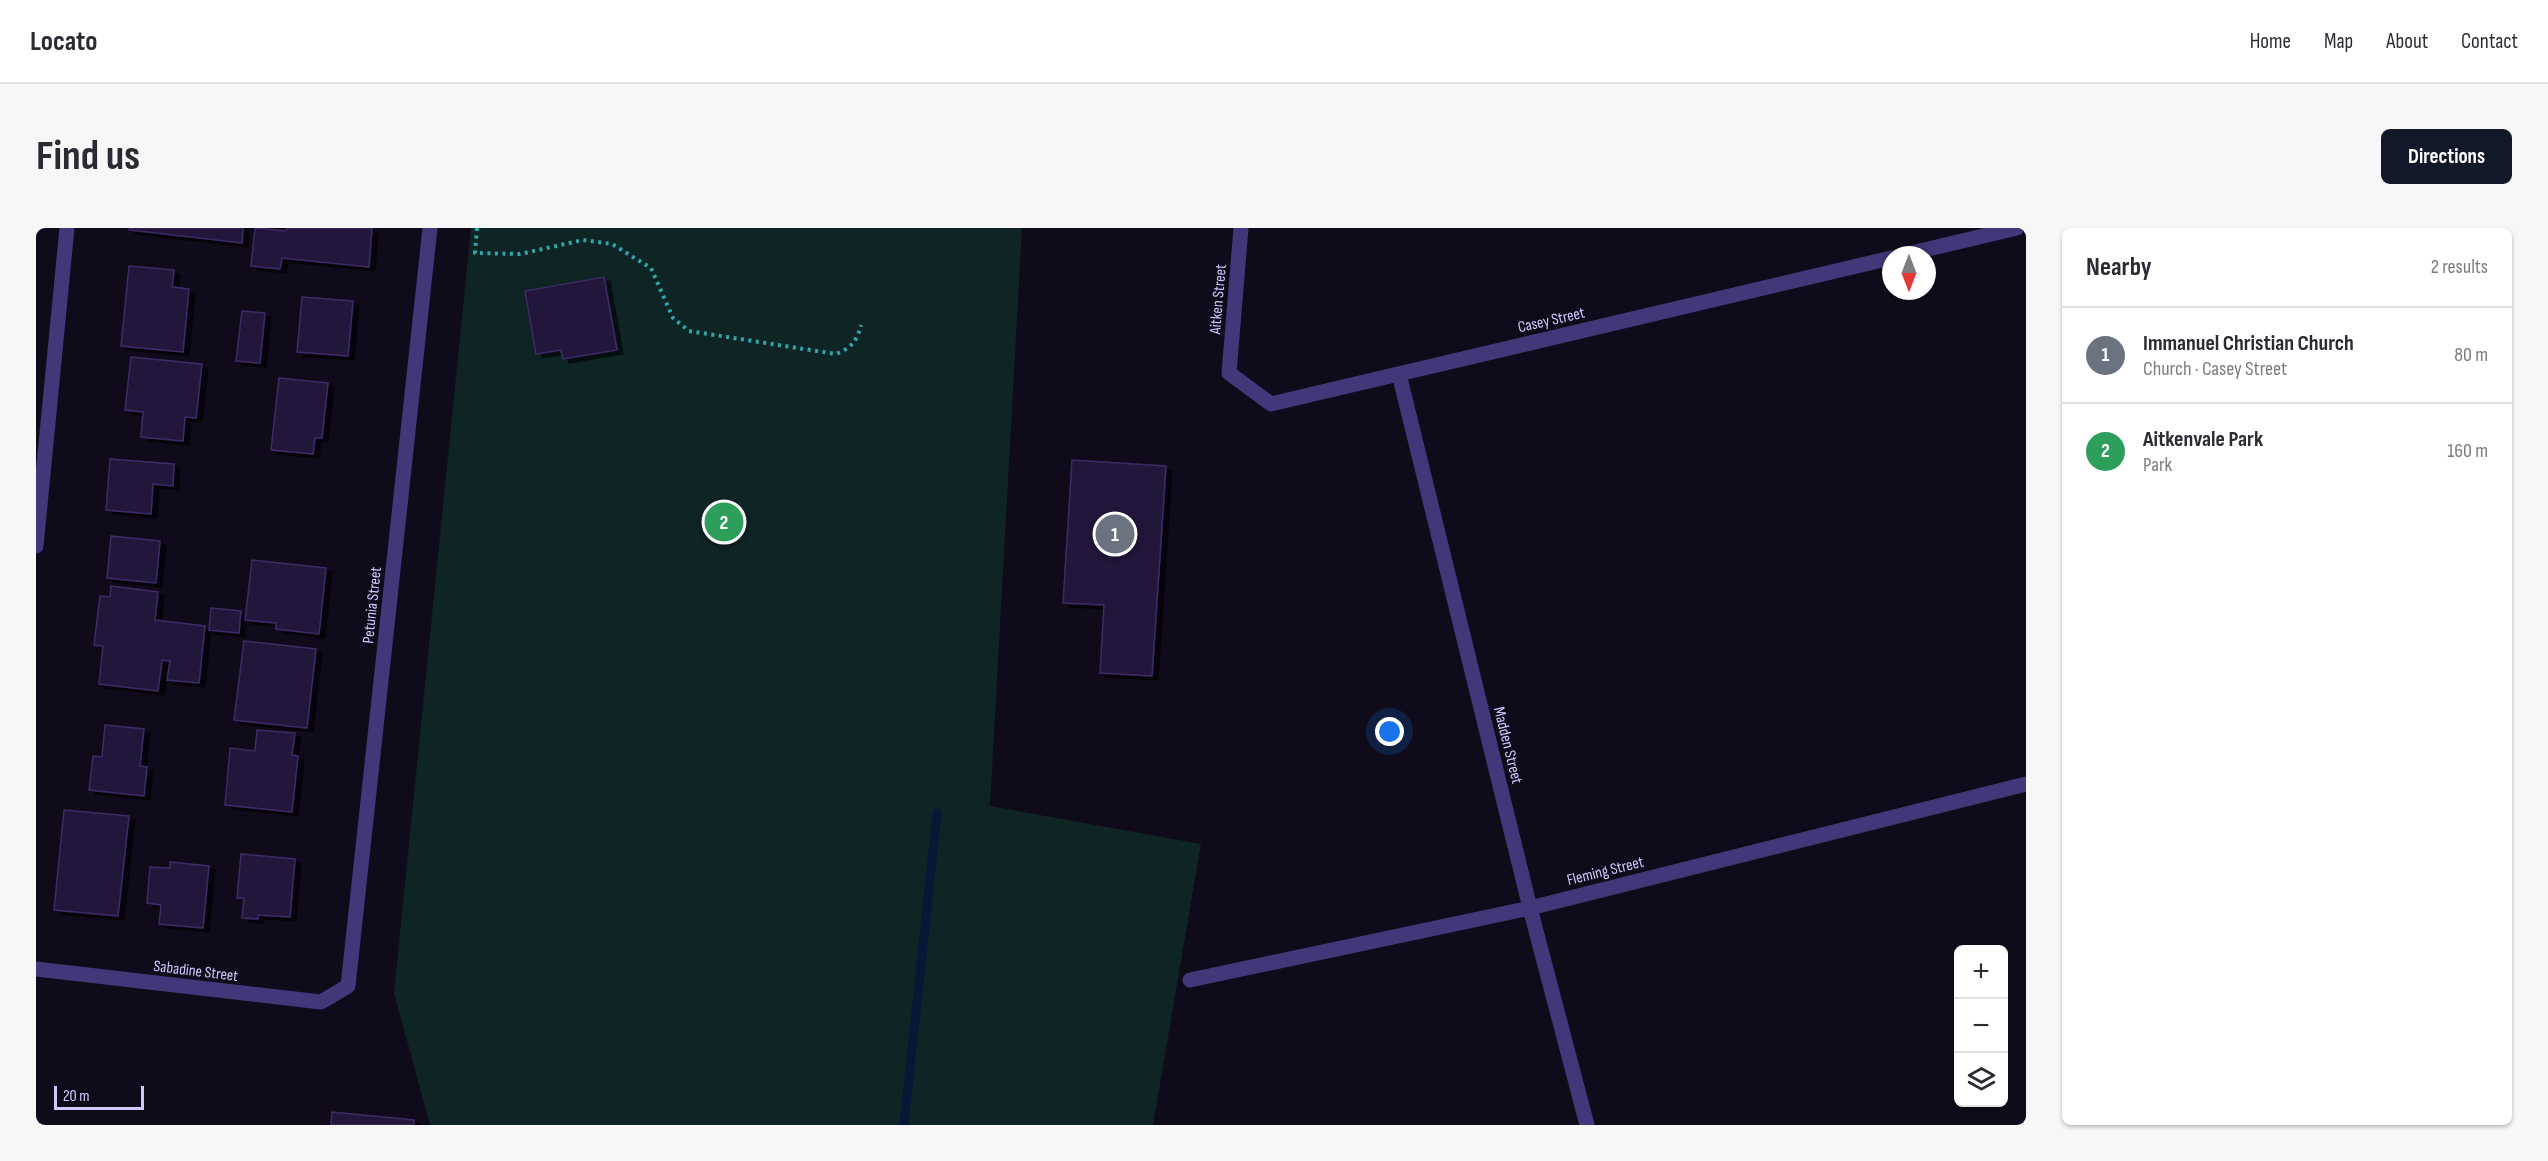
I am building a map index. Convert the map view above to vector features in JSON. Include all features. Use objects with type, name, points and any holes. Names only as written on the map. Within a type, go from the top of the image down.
[{"type":"street","points":[[36,546],[42,428],[67,228]]},
{"type":"street","name":"Petunia Street","points":[[348,986],[430,228]]},
{"type":"street","name":"Aitken Street","points":[[1229,373],[1241,228]]},
{"type":"street","points":[[1936,247],[2018,228]]},
{"type":"street","name":"Casey Street","points":[[1229,373],[1271,404],[1882,260]]},
{"type":"street","name":"Madden Street","points":[[1399,374],[1530,908],[1587,1125]]},
{"type":"street","name":"Fleming Street","points":[[1190,980],[1530,908],[2026,784]]},
{"type":"street","name":"Sabadine Street","points":[[36,969],[321,1002],[348,986]]},
{"type":"path","points":[[477,228],[475,253],[520,254],[582,240],[612,244],[651,268],[673,318],[689,331],[836,354],[847,350],[857,339],[861,325]]},
{"type":"green space","points":[[471,228],[1022,228],[990,806],[1201,844],[1153,1125],[430,1125],[394,993]]},
{"type":"building","points":[[130,228],[243,228],[242,243],[129,230]]},
{"type":"building","points":[[255,228],[286,231],[287,228],[372,228],[369,267],[282,258],[280,269],[251,266]]},
{"type":"building","points":[[129,266],[174,270],[172,287],[189,289],[183,352],[121,346]]},
{"type":"building","points":[[604,277],[617,350],[563,359],[561,350],[536,354],[525,291]]},
{"type":"building","points":[[302,297],[353,301],[348,356],[297,352]]},
{"type":"building","points":[[242,311],[265,313],[260,363],[236,361]]},
{"type":"building","points":[[131,357],[202,364],[196,418],[185,417],[183,441],[141,437],[143,412],[125,410]]},
{"type":"building","points":[[279,378],[328,383],[322,438],[315,438],[313,454],[271,450]]},
{"type":"building","points":[[110,459],[174,464],[173,486],[153,484],[151,514],[106,510]]},
{"type":"building","points":[[1072,460],[1166,466],[1152,676],[1100,673],[1104,605],[1063,603]]},
{"type":"building","points":[[111,536],[160,541],[156,583],[107,578]]},
{"type":"building","points":[[252,560],[326,568],[319,634],[276,629],[276,623],[245,620]]},
{"type":"building","points":[[111,586],[158,592],[155,620],[205,626],[199,683],[167,680],[170,661],[162,660],[158,691],[99,684],[103,646],[94,645],[100,596],[110,597]]},
{"type":"building","points":[[211,608],[241,611],[239,633],[209,630]]},
{"type":"building","points":[[244,641],[316,649],[307,728],[234,720]]},
{"type":"building","points":[[105,725],[144,729],[140,766],[147,767],[144,796],[89,790],[93,756],[102,757]]},
{"type":"building","points":[[257,730],[295,733],[292,755],[298,756],[292,812],[225,805],[230,748],[255,751]]},
{"type":"building","points":[[64,810],[129,816],[118,916],[54,910]]},
{"type":"building","points":[[241,854],[295,859],[290,917],[258,915],[258,919],[242,918],[244,898],[237,898]]},
{"type":"building","points":[[170,862],[209,866],[203,928],[159,924],[161,905],[147,903],[150,867],[170,868]]},
{"type":"building","points":[[332,1112],[414,1120],[414,1125],[331,1125]]},
{"type":"waterway","points":[[904,1125],[937,813]]},
{"type":"place","name":"Aitkenvale Park","points":[[724,522]]},
{"type":"place","name":"Immanuel Christian Church","points":[[1115,534]]}]
